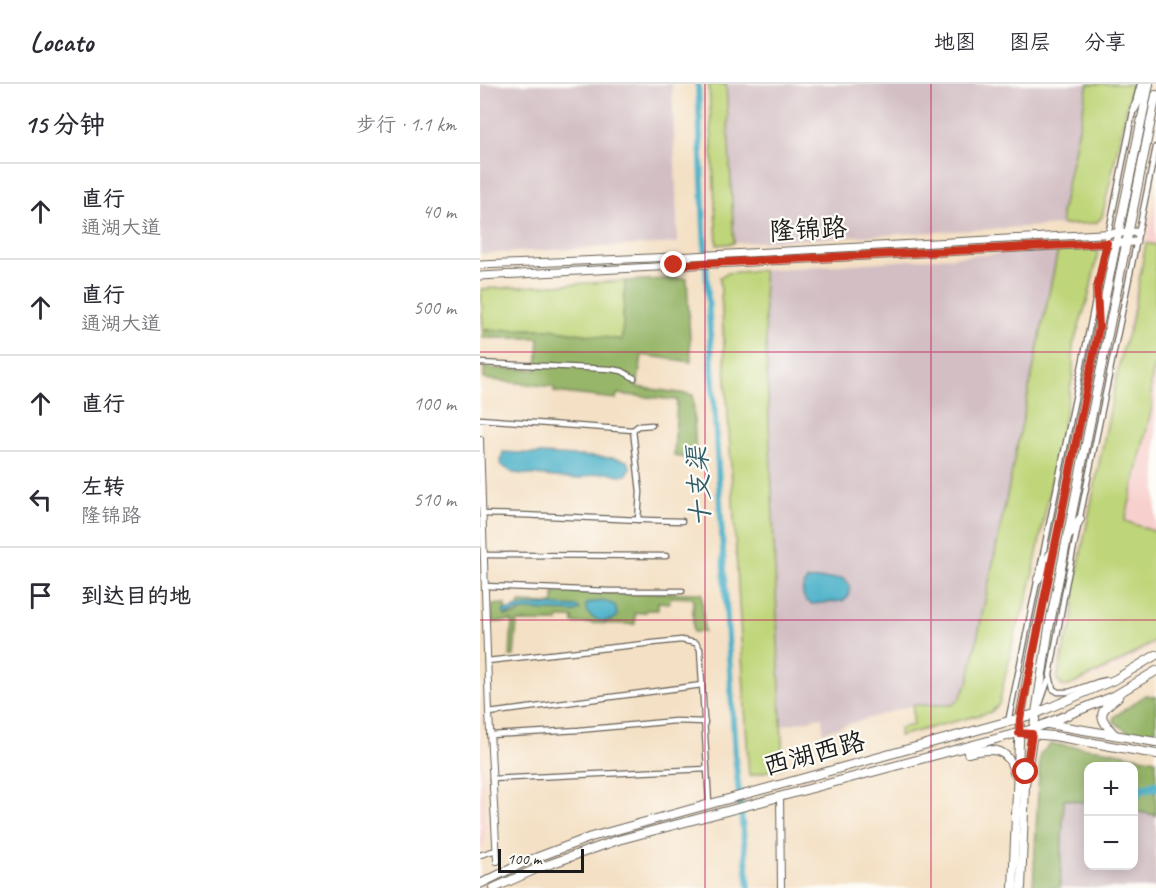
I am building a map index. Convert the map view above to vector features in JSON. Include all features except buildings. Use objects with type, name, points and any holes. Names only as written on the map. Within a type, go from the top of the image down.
[{"type":"main road","points":[[1134,110],[1148,84]]},
{"type":"main road","points":[[1013,888],[1020,719],[1148,84]]},
{"type":"main road","points":[[1021,888],[1025,784],[1049,628],[1156,95]]},
{"type":"main road","points":[[1147,141],[1156,128]]},
{"type":"main road","name":"隆锦路","points":[[733,258],[1138,232]]},
{"type":"main road","name":"隆锦路","points":[[480,276],[674,261],[1136,242]]},
{"type":"main road","name":"隆锦路","points":[[480,265],[674,261]]},
{"type":"main road","points":[[1097,289],[1099,327]]},
{"type":"main road","points":[[1067,539],[1080,519]]},
{"type":"main road","points":[[1038,579],[1054,546]]},
{"type":"main road","name":"西湖西路","points":[[480,884],[525,862],[591,837],[1035,714],[1116,679],[1156,655]]},
{"type":"main road","name":"西湖西路","points":[[494,888],[582,851],[759,801],[1019,733],[1033,732],[1046,724],[1114,696],[1156,671]]},
{"type":"main road","points":[[1115,735],[1106,726],[1102,712],[1130,686]]},
{"type":"main road","points":[[1035,714],[1046,724],[1156,742]]},
{"type":"main road","points":[[1033,732],[1156,754]]},
{"type":"main road","points":[[899,766],[920,764],[991,749],[1010,760],[1016,786]]},
{"type":"street","points":[[1008,722],[1140,84]]},
{"type":"street","points":[[1035,714],[1047,690],[1156,147]]},
{"type":"street","points":[[480,363],[610,369],[622,371],[634,378]]},
{"type":"street","points":[[480,418],[633,430],[638,426],[652,425]]},
{"type":"street","points":[[633,430],[640,492],[638,520]]},
{"type":"street","points":[[480,439],[484,555],[482,567],[485,586],[488,698],[497,861]]},
{"type":"street","points":[[483,514],[682,521]]},
{"type":"street","points":[[484,555],[666,556]]},
{"type":"street","points":[[485,586],[610,591],[682,591]]},
{"type":"street","points":[[487,661],[690,640],[696,643],[700,649],[709,803]]},
{"type":"street","points":[[1050,675],[1053,689],[1063,693],[1116,679]]},
{"type":"street","points":[[489,713],[702,685]]},
{"type":"street","points":[[480,699],[488,698]]},
{"type":"street","points":[[490,735],[675,721],[705,722]]},
{"type":"street","points":[[492,779],[707,769]]},
{"type":"street","points":[[780,796],[781,888]]},
{"type":"street","points":[[480,855],[493,852]]},
{"type":"shaded area","points":[[480,84],[672,84],[678,243],[480,254]]},
{"type":"shaded area","points":[[726,84],[1088,84],[1061,214],[1062,225],[734,243]]},
{"type":"shaded area","points":[[1156,195],[1156,643],[1115,668],[1065,688],[1057,684],[1055,678],[1068,626],[1074,576]]},
{"type":"shaded area","points":[[1058,250],[968,683],[959,700],[952,705],[913,705],[823,732],[822,717],[782,726],[763,270]]},
{"type":"shaded area","points":[[480,697],[486,844],[480,851]]},
{"type":"shaded area","points":[[1064,798],[1084,802],[1084,870],[1138,870],[1138,812],[1156,815],[1156,888],[1060,888]]},
{"type":"green space","points":[[709,84],[726,84],[734,243],[717,245]]},
{"type":"green space","points":[[1088,84],[1132,84],[1102,217],[1096,223],[1062,225],[1061,214]]},
{"type":"green space","points":[[1146,243],[1156,245],[1156,365],[1151,380],[1152,407],[1125,521],[1156,532],[1156,640],[1121,661],[1069,686],[1062,686],[1057,680],[1065,643],[1072,627],[1076,578],[1122,351],[1131,325]]},
{"type":"green space","points":[[1091,247],[1098,253],[1089,295],[1073,345],[1073,375],[1032,578],[1014,637],[999,704],[991,712],[899,736],[900,728],[913,725],[913,705],[952,705],[959,699],[968,683],[1058,250]]},
{"type":"green space","points":[[763,270],[783,767],[749,776],[720,277],[727,273]]},
{"type":"green space","points":[[687,278],[691,362],[642,355],[637,387],[693,395],[696,459],[674,456],[677,400],[617,394],[616,399],[554,392],[554,387],[484,379],[484,368],[537,370],[539,338],[483,338],[483,330],[550,329],[622,340],[625,281]]},
{"type":"green space","points":[[625,281],[622,340],[550,329],[483,330],[481,289]]},
{"type":"green space","points":[[554,592],[702,593],[704,632],[693,632],[693,598],[670,597],[669,603],[658,602],[658,610],[635,613],[635,624],[573,623],[573,618],[558,618],[558,622],[517,622],[514,656],[510,656],[512,621],[492,622],[492,605],[505,604],[505,616],[518,615],[519,603],[554,604]]},
{"type":"green space","points":[[1146,695],[1156,697],[1156,736],[1127,731],[1114,722],[1114,717]]},
{"type":"green space","points":[[1051,744],[1105,750],[1156,760],[1156,815],[1138,812],[1138,762],[1084,762],[1084,802],[1064,799],[1060,888],[1033,888],[1040,754]]},
{"type":"water","points":[[503,452],[613,458],[627,461],[630,468],[626,475],[602,473],[576,479],[513,473],[500,464]]},
{"type":"water","points":[[841,578],[850,587],[849,596],[843,601],[812,604],[804,597],[803,587],[807,580]]},
{"type":"water","points":[[604,601],[615,605],[616,618],[606,621],[596,619],[589,614],[586,605],[588,603]]},
{"type":"water","points":[[542,605],[578,607],[580,610],[575,612],[529,610],[505,615],[503,612],[517,607]]},
{"type":"waterway","name":"十支渠","points":[[698,84],[704,230],[735,756],[749,888]]},
{"type":"waterway","points":[[1138,791],[1156,786]]},
{"type":"route","points":[[674,265],[1107,243],[1097,289],[1099,327],[1020,719],[1019,733],[1032,734],[1026,772]]}]
